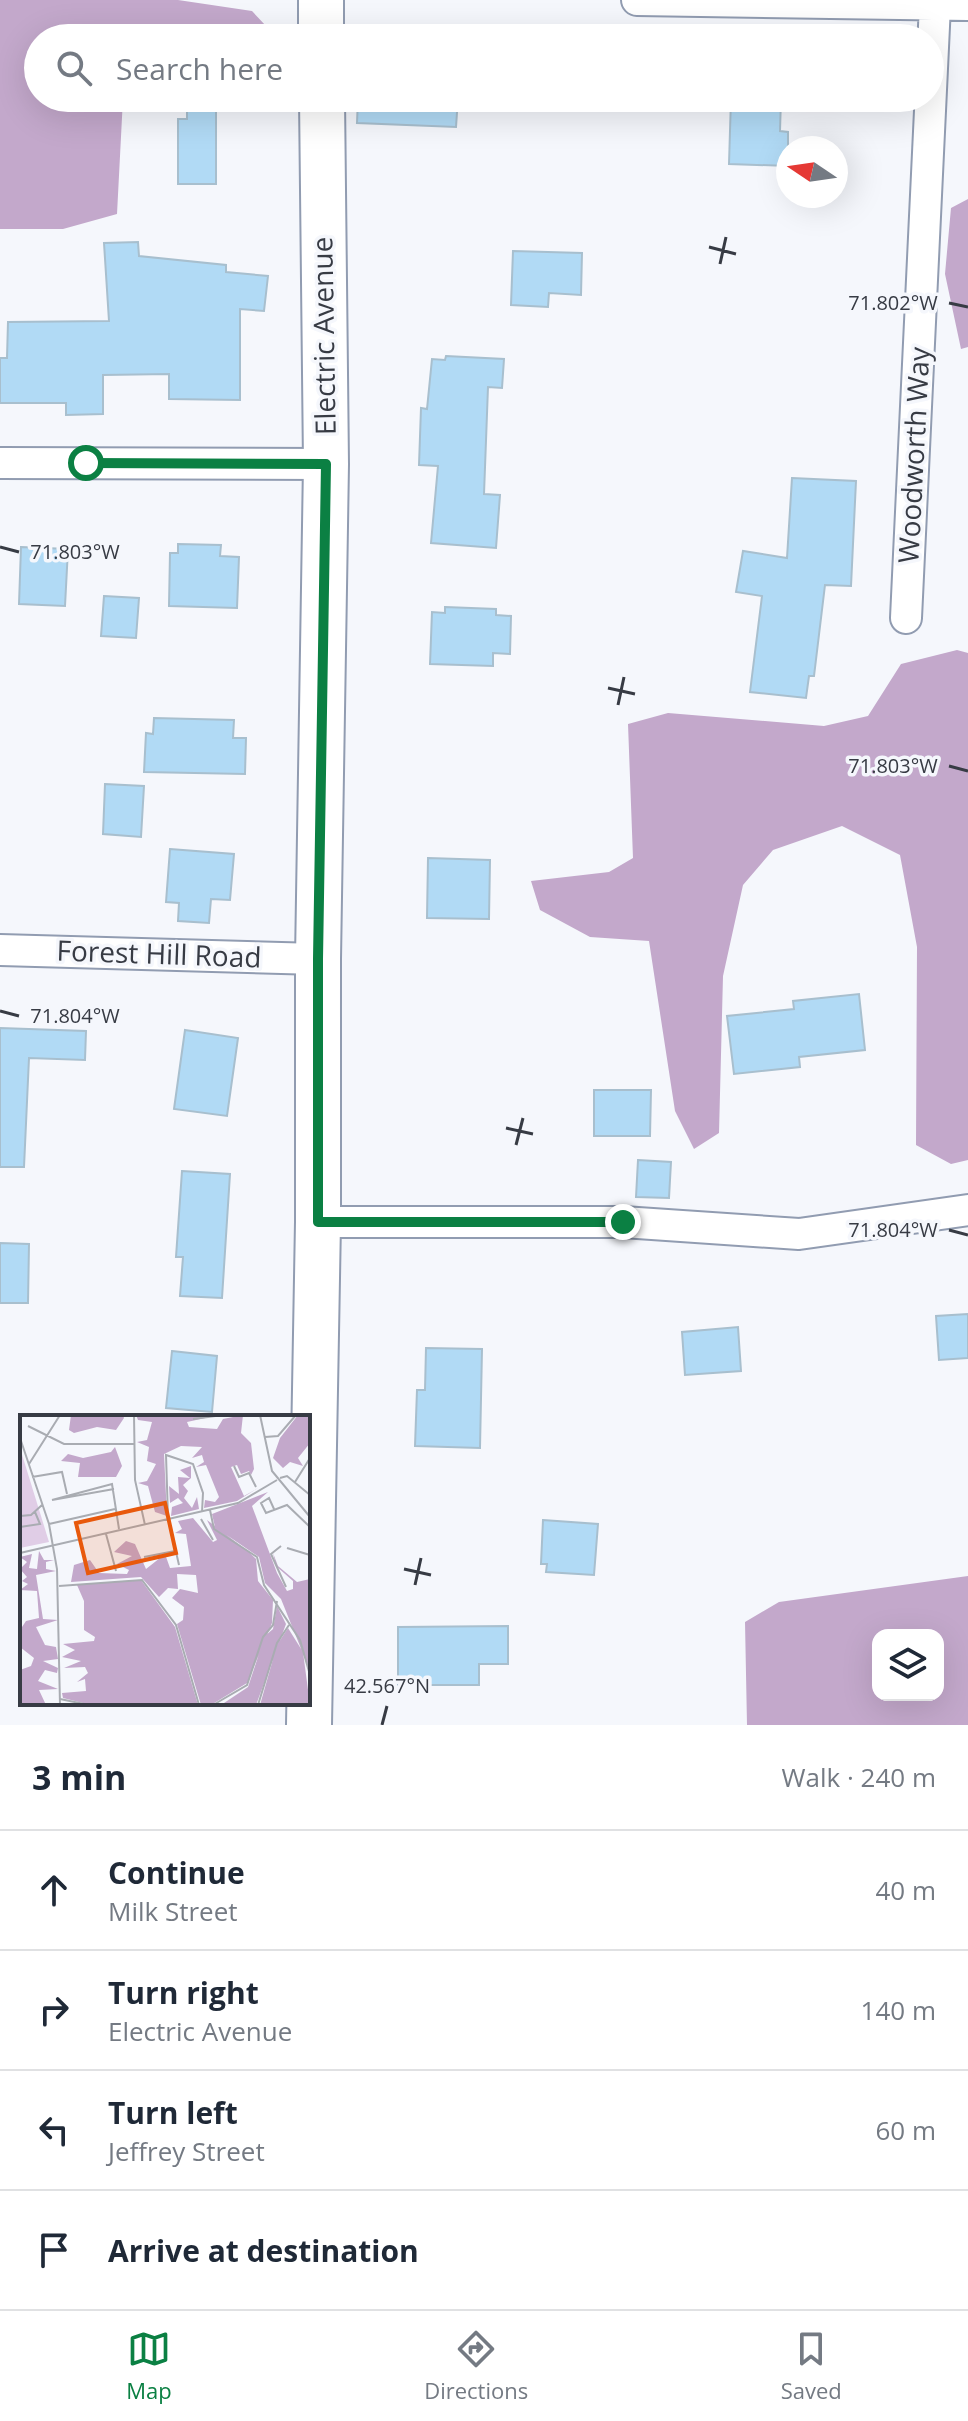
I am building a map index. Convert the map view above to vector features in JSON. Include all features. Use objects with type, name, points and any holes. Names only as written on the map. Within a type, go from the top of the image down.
[{"type":"main road","points":[[321,0],[321,24]]},
{"type":"main road","name":"Electric Avenue","points":[[310,1669],[326,464],[322,112]]},
{"type":"main road","name":"Electric Avenue","points":[[309,1705],[309,1725]]},
{"type":"street","points":[[637,0],[968,5]]},
{"type":"street","name":"Woodworth Way","points":[[934,24],[935,5]]},
{"type":"street","name":"Woodworth Way","points":[[906,618],[930,112]]},
{"type":"street","points":[[0,463],[326,464]]},
{"type":"street","name":"Forest Hill Road","points":[[0,950],[318,959]]},
{"type":"street","points":[[318,1222],[623,1222],[799,1234],[968,1210]]},
{"type":"shaded area","points":[[0,0],[178,0],[252,11],[264,24],[24,24],[24,112],[122,112],[117,214],[63,229],[0,229]]},
{"type":"shaded area","points":[[968,199],[968,347],[961,349],[945,274],[951,208]]},
{"type":"shaded area","points":[[957,650],[968,653],[968,1160],[951,1164],[916,1145],[917,947],[900,855],[842,826],[773,850],[743,885],[723,976],[719,1133],[694,1149],[675,1111],[649,941],[590,937],[540,910],[531,881],[609,872],[633,858],[628,724],[668,713],[824,726],[868,716],[901,664]]},
{"type":"shaded area","points":[[968,1576],[968,1725],[747,1725],[745,1622],[779,1602]]},
{"type":"building","points":[[187,112],[216,112],[216,184],[178,184],[178,119],[187,119]]},
{"type":"building","points":[[357,112],[457,112],[456,127],[357,123]]},
{"type":"building","points":[[731,112],[781,112],[780,131],[788,132],[788,136],[776,136],[776,166],[729,164]]},
{"type":"building","points":[[138,242],[139,256],[226,265],[226,272],[268,276],[264,311],[240,309],[240,400],[169,399],[169,374],[103,375],[103,414],[66,415],[66,403],[0,403],[0,358],[7,358],[8,322],[109,321],[104,243]]},
{"type":"building","points":[[513,251],[582,253],[581,295],[549,293],[548,307],[511,305]]},
{"type":"building","points":[[446,356],[504,359],[502,388],[488,387],[484,494],[500,495],[496,548],[431,543],[438,466],[419,465],[421,408],[427,409],[432,359],[445,360]]},
{"type":"building","points":[[792,478],[856,481],[851,586],[825,585],[814,676],[809,676],[806,698],[750,692],[762,596],[736,592],[743,551],[787,558]]},
{"type":"building","points":[[178,544],[221,545],[220,556],[239,557],[237,608],[169,606],[170,553],[178,553]]},
{"type":"building","points":[[21,547],[68,549],[65,606],[19,604]]},
{"type":"building","points":[[104,596],[139,598],[136,638],[101,636]]},
{"type":"building","points":[[445,607],[496,609],[496,615],[511,616],[510,654],[493,653],[493,666],[430,664],[432,612],[445,613]]},
{"type":"building","points":[[154,718],[234,720],[233,738],[246,738],[245,774],[144,772],[146,733],[153,734]]},
{"type":"building","points":[[105,784],[144,786],[141,837],[103,834]]},
{"type":"building","points":[[170,849],[234,854],[230,900],[211,899],[209,923],[178,921],[179,903],[166,902]]},
{"type":"building","points":[[428,858],[490,860],[489,919],[427,918]]},
{"type":"building","points":[[859,994],[865,1050],[799,1057],[800,1067],[734,1074],[727,1016],[794,1009],[793,1001]]},
{"type":"building","points":[[0,1028],[86,1031],[85,1060],[29,1058],[24,1167],[0,1167]]},
{"type":"building","points":[[185,1030],[238,1038],[227,1116],[174,1109]]},
{"type":"building","points":[[594,1090],[651,1090],[650,1136],[594,1136]]},
{"type":"building","points":[[638,1160],[671,1162],[669,1198],[636,1197]]},
{"type":"building","points":[[182,1171],[230,1174],[222,1298],[180,1296],[183,1257],[176,1257]]},
{"type":"building","points":[[0,1243],[29,1244],[28,1303],[0,1303]]},
{"type":"building","points":[[968,1314],[968,1358],[939,1360],[936,1316]]},
{"type":"building","points":[[738,1327],[741,1371],[685,1375],[682,1332]]},
{"type":"building","points":[[426,1348],[482,1349],[480,1448],[415,1446],[417,1390],[425,1390]]},
{"type":"building","points":[[172,1351],[217,1356],[212,1412],[166,1408]]},
{"type":"building","points":[[543,1520],[598,1524],[594,1575],[546,1572],[547,1564],[541,1564]]},
{"type":"building","points":[[508,1626],[508,1664],[479,1664],[479,1685],[398,1685],[398,1627]]},
{"type":"route","points":[[86,463],[326,464],[318,959],[318,1222],[623,1222]]}]
